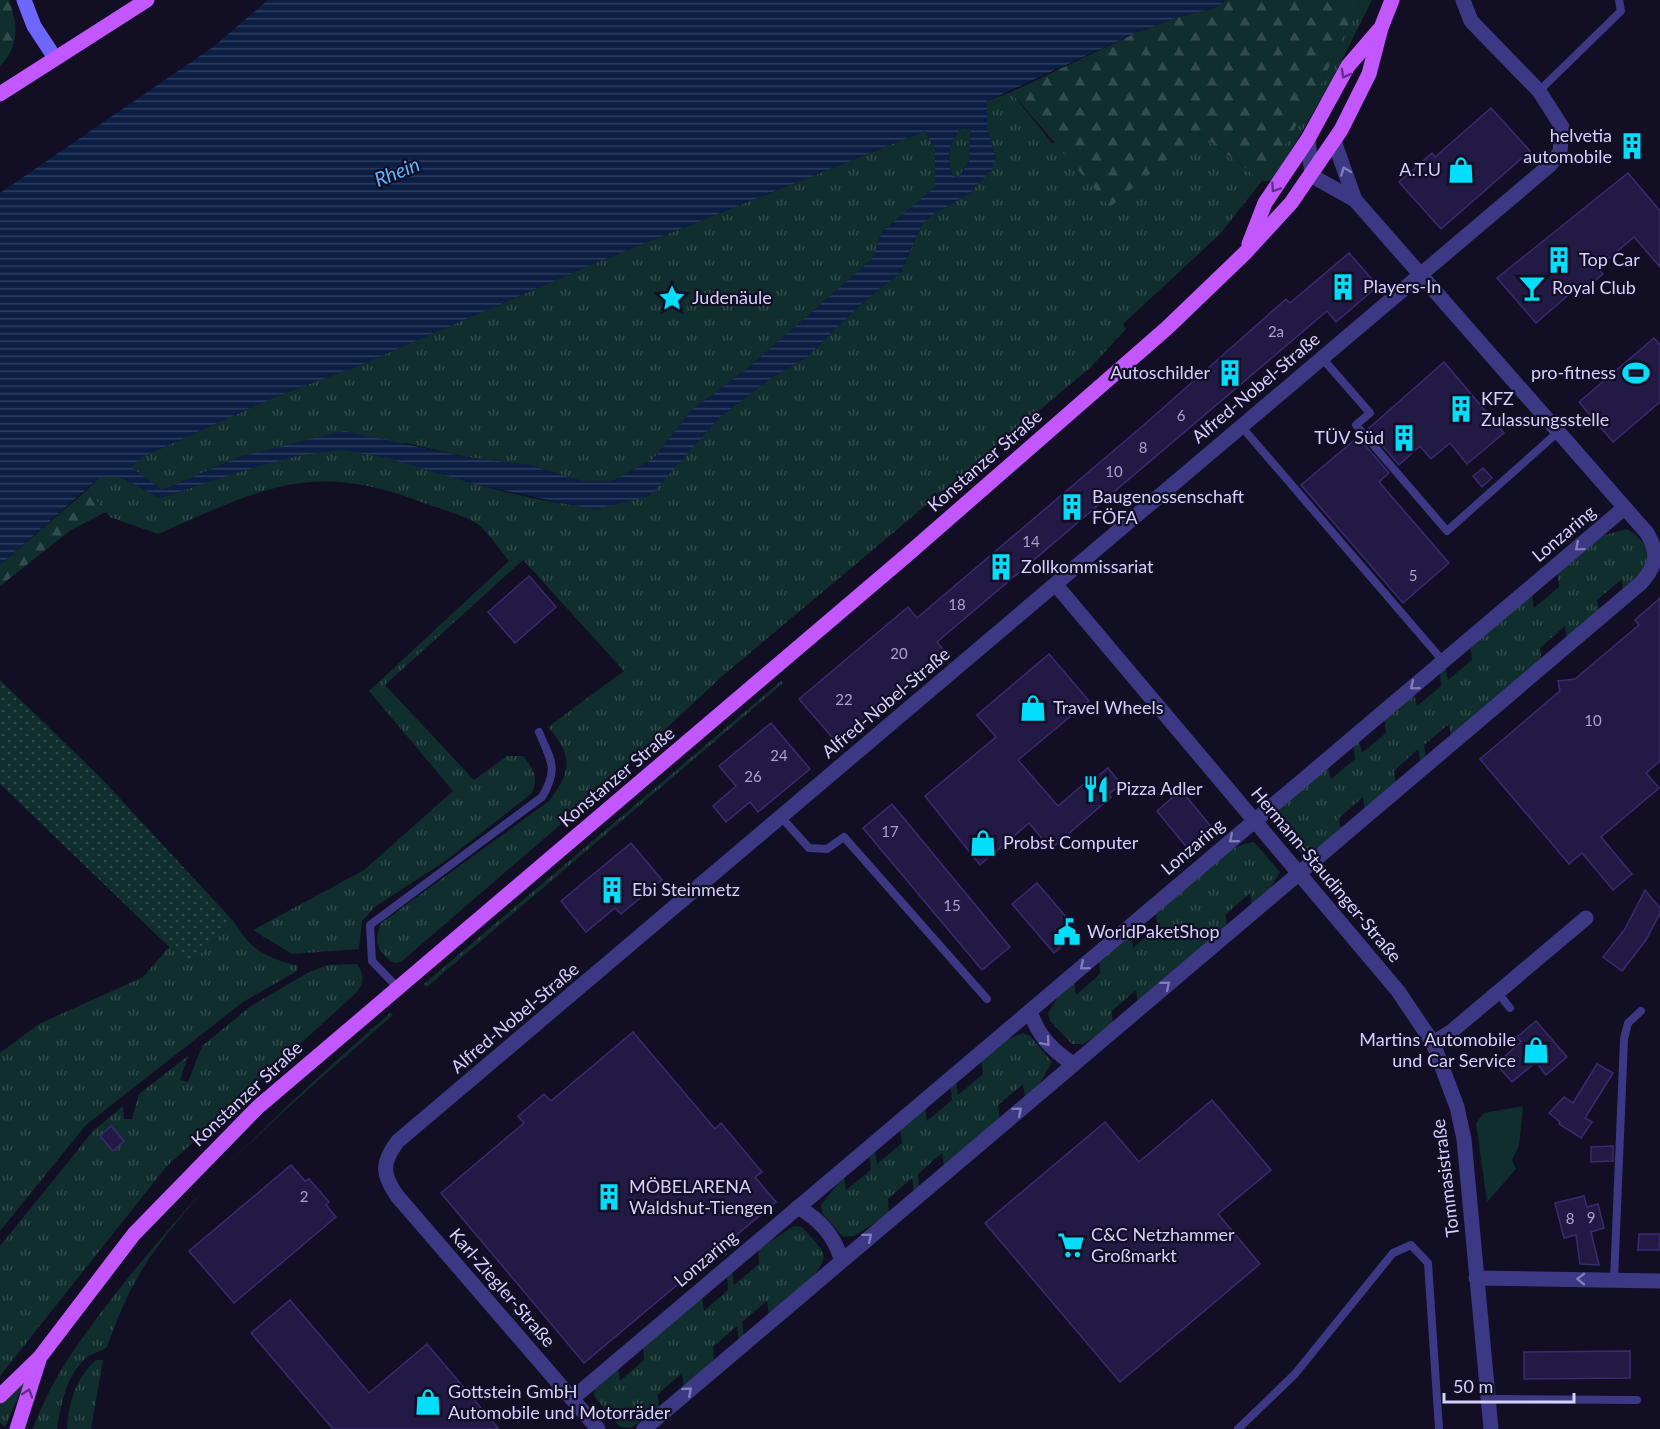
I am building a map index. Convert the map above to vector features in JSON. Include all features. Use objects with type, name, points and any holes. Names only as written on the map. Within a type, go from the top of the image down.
[{"type":"main road","points":[[0,94],[147,0]]},
{"type":"main road","name":"Konstanzer Straße","points":[[0,1396],[40,1357],[91,1288],[172,1194],[258,1107],[907,555],[1167,328],[1246,252],[1312,176],[1334,141],[1369,74],[1381,28],[1392,0]]},
{"type":"main road","name":"Konstanzer Straße","points":[[1246,252],[1265,203],[1308,139],[1348,66],[1381,28]]},
{"type":"main road","name":"Konstanzer Straße","points":[[17,1429],[40,1357]]},
{"type":"street","points":[[24,0],[34,26],[55,58]]},
{"type":"street","name":"Alfred-Nobel-Straße","points":[[385,1168],[388,1154],[398,1142],[1533,180],[1560,152],[1562,127],[1539,91],[1471,21],[1463,0]]},
{"type":"street","points":[[1308,139],[1312,176],[1355,200],[1422,273],[1623,509]]},
{"type":"street","points":[[1334,141],[1355,200]]},
{"type":"street","name":"Lonzaring","points":[[573,1398],[1623,509],[1647,533],[1655,548],[1656,559],[1652,571],[1624,597],[644,1429]]},
{"type":"street","name":"Hermann-Staudinger-Straße","points":[[1056,585],[1398,991],[1432,1043]]},
{"type":"street","points":[[1432,1043],[1452,1031],[1586,918]]},
{"type":"street","points":[[1030,1011],[1035,1027],[1046,1042],[1073,1064]]},
{"type":"street","name":"Tommasistraße","points":[[1432,1043],[1457,1107],[1464,1139],[1491,1429]]},
{"type":"street","name":"Karl-Ziegler-Straße","points":[[385,1168],[388,1184],[398,1197],[598,1429]]},
{"type":"street","points":[[798,1207],[826,1229],[837,1244],[842,1259]]},
{"type":"street","points":[[1476,1278],[1660,1281]]},
{"type":"lane","points":[[1539,91],[1621,11],[1619,0]]},
{"type":"lane","points":[[1322,358],[1370,413],[1356,426],[1447,531],[1558,432]]},
{"type":"lane","points":[[1241,426],[1443,661]]},
{"type":"lane","points":[[398,988],[372,962],[370,925],[542,797],[553,779],[552,763],[538,732]]},
{"type":"lane","points":[[781,818],[809,848],[826,849],[844,837],[987,999]]},
{"type":"lane","points":[[1498,993],[1510,1008]]},
{"type":"lane","points":[[1614,1279],[1624,1039],[1628,1023],[1641,1011]]},
{"type":"lane","points":[[1238,1429],[1295,1374],[1393,1253],[1411,1245],[1428,1263],[1439,1429]]},
{"type":"lane","points":[[1488,1400],[1637,1400]]},
{"type":"green space","points":[[0,0],[9,0],[14,18],[15,35],[11,50],[0,66]]},
{"type":"green space","points":[[1226,0],[1360,0],[1323,80],[1264,180],[1262,181],[1199,133],[1110,207],[1011,92],[1138,32],[1175,18],[1217,7]]},
{"type":"green space","points":[[1360,0],[1372,0],[1331,82],[1273,181],[1262,181],[1323,80]]},
{"type":"green space","points":[[1011,92],[1052,143],[1199,133],[1262,181],[1220,234],[1123,324],[1126,329],[1091,367],[727,672],[589,800],[401,962],[394,963],[378,946],[377,935],[381,923],[549,801],[562,781],[566,763],[562,746],[548,727],[624,671],[523,560],[385,685],[474,780],[507,756],[523,756],[534,774],[535,783],[531,794],[444,862],[376,906],[362,921],[359,949],[292,954],[253,930],[364,870],[453,791],[369,691],[509,561],[488,534],[475,522],[382,489],[348,483],[316,482],[286,485],[226,504],[158,534],[110,517],[87,490],[100,477],[120,477],[160,498],[278,459],[325,450],[345,450],[393,459],[502,491],[597,509],[706,433],[720,417],[770,379],[807,357],[862,303],[901,272],[922,224],[932,215],[970,193],[990,170],[996,159],[987,129],[987,101]]},
{"type":"green space","points":[[962,128],[971,129],[969,161],[959,177],[952,176],[949,156],[951,144]]},
{"type":"green space","name":"Judenäule","points":[[925,131],[935,148],[935,187],[882,232],[872,259],[748,368],[692,410],[653,459],[613,481],[582,481],[529,465],[466,457],[406,443],[242,456],[162,490],[130,467],[142,457],[277,396],[358,366],[595,263]]},
{"type":"green space","points":[[87,490],[106,512],[71,530],[0,586],[0,565]]},
{"type":"green space","points":[[1626,529],[1637,536],[1648,552],[1647,565],[1640,577],[1623,592],[1622,579],[1597,600],[1600,614],[1567,641],[1565,626],[1540,648],[1542,661],[1451,738],[1449,724],[1424,745],[1426,759],[1421,764],[1418,749],[1394,771],[1396,784],[1365,812],[1363,797],[1339,818],[1341,832],[1303,855],[1275,824],[1278,811],[1328,766],[1331,779],[1355,759],[1353,744],[1359,741],[1362,753],[1386,733],[1384,718],[1414,693],[1417,706],[1441,686],[1440,671],[1445,667],[1448,680],[1472,660],[1470,645],[1532,593],[1534,608],[1559,587],[1557,572],[1602,536]]},
{"type":"green space","points":[[0,680],[101,778],[234,922],[188,965],[0,784]]},
{"type":"green space","points":[[781,681],[783,683],[427,987],[424,984]]},
{"type":"green space","points":[[1254,842],[1280,872],[1269,890],[1252,908],[1250,893],[1226,914],[1227,929],[1138,1004],[1136,990],[1112,1011],[1113,1026],[1083,1044],[1072,1044],[1050,1021],[1048,1013],[1061,992],[1074,981],[1076,995],[1100,974],[1099,959],[1131,933],[1133,948],[1157,927],[1156,912],[1202,870],[1241,845]]},
{"type":"green space","points":[[234,922],[253,946],[268,956],[298,966],[297,971],[243,1002],[86,1125],[0,1231],[0,1053],[39,1024],[143,977],[170,946],[188,965]]},
{"type":"green space","points":[[357,964],[362,978],[358,991],[166,1167],[0,1376],[0,1246],[93,1131],[123,1106],[124,1119],[132,1119],[139,1094],[188,1056],[180,1080],[188,1082],[202,1046],[251,1006],[309,972],[328,965]]},
{"type":"green space","points":[[390,1013],[393,1015],[237,1156],[285,1109],[319,1077]]},
{"type":"green space","points":[[1023,1033],[1030,1036],[1052,1062],[1040,1083],[1025,1098],[1023,1084],[998,1105],[1000,1120],[944,1167],[942,1153],[918,1174],[919,1189],[914,1193],[912,1178],[888,1199],[889,1214],[854,1236],[843,1237],[822,1213],[821,1205],[844,1176],[846,1190],[871,1170],[869,1154],[875,1150],[877,1164],[902,1143],[900,1128],[925,1106],[927,1121],[952,1100],[950,1085],[956,1081],[958,1095],[983,1074],[981,1059],[1004,1041]]},
{"type":"green space","points":[[1523,1106],[1519,1146],[1512,1160],[1516,1169],[1487,1202],[1476,1123],[1484,1113]]},
{"type":"green space","points":[[207,1187],[156,1249],[141,1272],[122,1309],[107,1347],[86,1358],[74,1373],[63,1400],[57,1429],[33,1429],[61,1370],[85,1335],[124,1283],[186,1210]]},
{"type":"green space","points":[[794,1226],[802,1227],[823,1253],[823,1260],[812,1277],[769,1316],[767,1301],[742,1322],[744,1337],[739,1341],[737,1326],[713,1347],[714,1362],[684,1388],[682,1373],[658,1394],[659,1409],[631,1428],[620,1427],[594,1396],[595,1387],[618,1367],[620,1381],[644,1360],[643,1345],[702,1296],[704,1311],[728,1290],[727,1275],[732,1271],[734,1285],[759,1264],[758,1249]]},
{"type":"green space","points":[[96,1360],[103,1360],[91,1429],[67,1429],[74,1392],[83,1374]]},
{"type":"green space","points":[[20,1381],[24,1384],[5,1427],[0,1423],[0,1405]]},
{"type":"water","name":"Rhein","points":[[268,0],[1226,0],[1217,7],[1175,18],[1138,32],[987,101],[987,129],[996,159],[991,170],[970,193],[932,215],[922,224],[901,272],[862,303],[807,357],[770,379],[720,417],[650,496],[596,509],[474,484],[388,458],[343,450],[301,455],[160,498],[120,477],[100,477],[0,565],[0,193],[213,47]],"holes":[[[962,128],[971,130],[969,161],[959,177],[953,176],[949,156],[951,144]],[[925,131],[935,148],[935,187],[882,232],[872,259],[748,368],[692,410],[653,459],[613,481],[582,481],[529,465],[466,457],[344,431],[242,456],[162,490],[131,467],[142,457],[277,396],[358,366],[595,263]]]},
{"type":"building","name":"A.T.U","points":[[1491,108],[1530,151],[1441,229],[1399,182],[1432,153],[1435,157]]},
{"type":"building","name":"helvetia automobile","points":[[1633,135],[1642,146],[1631,156],[1622,146]]},
{"type":"building","points":[[1628,173],[1660,211],[1660,267],[1634,237],[1598,268],[1603,274],[1578,295],[1574,290],[1536,323],[1497,278]]},
{"type":"building","points":[[1349,253],[1378,286],[1336,322],[1327,311],[937,642],[946,653],[838,744],[799,699],[908,607],[917,618],[1145,424],[1286,299],[1290,303]]},
{"type":"building","name":"pro-fitness","points":[[1654,338],[1660,345],[1660,402],[1613,442],[1579,402]]},
{"type":"building","points":[[1444,362],[1504,433],[1467,464],[1450,443],[1431,459],[1420,446],[1399,465],[1368,429]]},
{"type":"building","points":[[1358,437],[1389,473],[1379,482],[1449,563],[1403,603],[1301,485]]},
{"type":"building","points":[[1483,468],[1492,478],[1482,487],[1473,476]]},
{"type":"building","points":[[529,576],[556,607],[515,643],[488,612]]},
{"type":"building","points":[[1660,598],[1660,761],[1646,773],[1659,788],[1601,837],[1632,874],[1613,890],[1582,853],[1569,864],[1480,759],[1560,691],[1558,681],[1575,679],[1639,625],[1635,620]]},
{"type":"building","points":[[1049,654],[1089,701],[1018,760],[1058,806],[1093,776],[1095,778],[1108,768],[1121,784],[1109,794],[1111,797],[1051,849],[1029,823],[980,865],[925,796],[996,737],[977,715]]},
{"type":"building","points":[[771,723],[810,769],[758,812],[750,802],[726,822],[713,806],[736,786],[719,766]]},
{"type":"building","points":[[1181,790],[1213,829],[1188,849],[1157,811]]},
{"type":"building","points":[[892,804],[1010,947],[982,970],[863,828]]},
{"type":"building","name":"Ebi Steinmetz","points":[[631,843],[662,880],[621,914],[615,908],[586,932],[561,901]]},
{"type":"building","points":[[1037,883],[1079,932],[1054,953],[1012,904]]},
{"type":"building","points":[[1645,890],[1660,908],[1660,913],[1646,940],[1622,971],[1603,957],[1625,929]]},
{"type":"building","name":"Martins Automobile und Car Service","points":[[1536,1021],[1567,1057],[1546,1075],[1536,1062],[1512,1082],[1496,1064],[1521,1042],[1517,1037]]},
{"type":"building","name":"MÖBELARENA Waldshut-Tiengen","points":[[633,1032],[715,1129],[721,1123],[762,1172],[755,1177],[776,1202],[584,1363],[441,1193],[524,1123],[518,1116],[544,1094],[551,1101]]},
{"type":"building","points":[[1597,1064],[1613,1073],[1585,1118],[1592,1122],[1581,1138],[1559,1124],[1560,1122],[1549,1113],[1564,1097],[1573,1103]]},
{"type":"building","points":[[1212,1100],[1271,1170],[1218,1214],[1260,1264],[1120,1382],[985,1223],[1105,1122],[1139,1162]]},
{"type":"building","points":[[111,1126],[124,1141],[113,1151],[100,1136]]},
{"type":"building","points":[[1613,1146],[1613,1161],[1591,1162],[1591,1147]]},
{"type":"building","points":[[291,1165],[305,1181],[309,1179],[329,1202],[326,1205],[336,1217],[234,1303],[189,1251]]},
{"type":"building","points":[[1584,1196],[1587,1207],[1598,1204],[1604,1228],[1591,1232],[1599,1265],[1580,1264],[1576,1235],[1564,1238],[1555,1203]]},
{"type":"building","points":[[1639,1234],[1660,1234],[1659,1250],[1638,1250]]},
{"type":"building","points":[[290,1300],[369,1393],[427,1344],[499,1429],[333,1429],[251,1333]]},
{"type":"building","points":[[1630,1351],[1630,1378],[1524,1379],[1524,1352]]},
{"type":"place","name":"helvetia automobile","points":[[1632,146]]},
{"type":"place","name":"A.T.U","points":[[1461,170]]},
{"type":"place","name":"Top Car","points":[[1559,260]]},
{"type":"place","name":"Players-In","points":[[1343,287]]},
{"type":"place","name":"Royal Club","points":[[1532,288]]},
{"type":"place","name":"Judenäule","points":[[672,298]]},
{"type":"place","name":"Autoschilder","points":[[1230,373]]},
{"type":"place","name":"pro-fitness","points":[[1636,373]]},
{"type":"place","name":"KFZ Zulassungsstelle","points":[[1461,409]]},
{"type":"place","name":"TÜV Süd","points":[[1404,438]]},
{"type":"place","name":"Baugenossenschaft FÖFA","points":[[1072,507]]},
{"type":"place","name":"Zollkommissariat","points":[[1001,567]]},
{"type":"place","name":"Travel Wheels","points":[[1033,708]]},
{"type":"place","name":"Pizza Adler","points":[[1096,789]]},
{"type":"place","name":"Probst Computer","points":[[983,843]]},
{"type":"place","name":"Ebi Steinmetz","points":[[612,890]]},
{"type":"place","name":"WorldPaketShop","points":[[1067,932]]},
{"type":"place","name":"Martins Automobile und Car Service","points":[[1536,1050]]},
{"type":"place","name":"MÖBELARENA Waldshut-Tiengen","points":[[609,1197]]},
{"type":"place","name":"C&C Netzhammer Großmarkt","points":[[1071,1245]]},
{"type":"place","name":"Gottstein GmbH Automobile und Motorräder","points":[[428,1402]]}]
